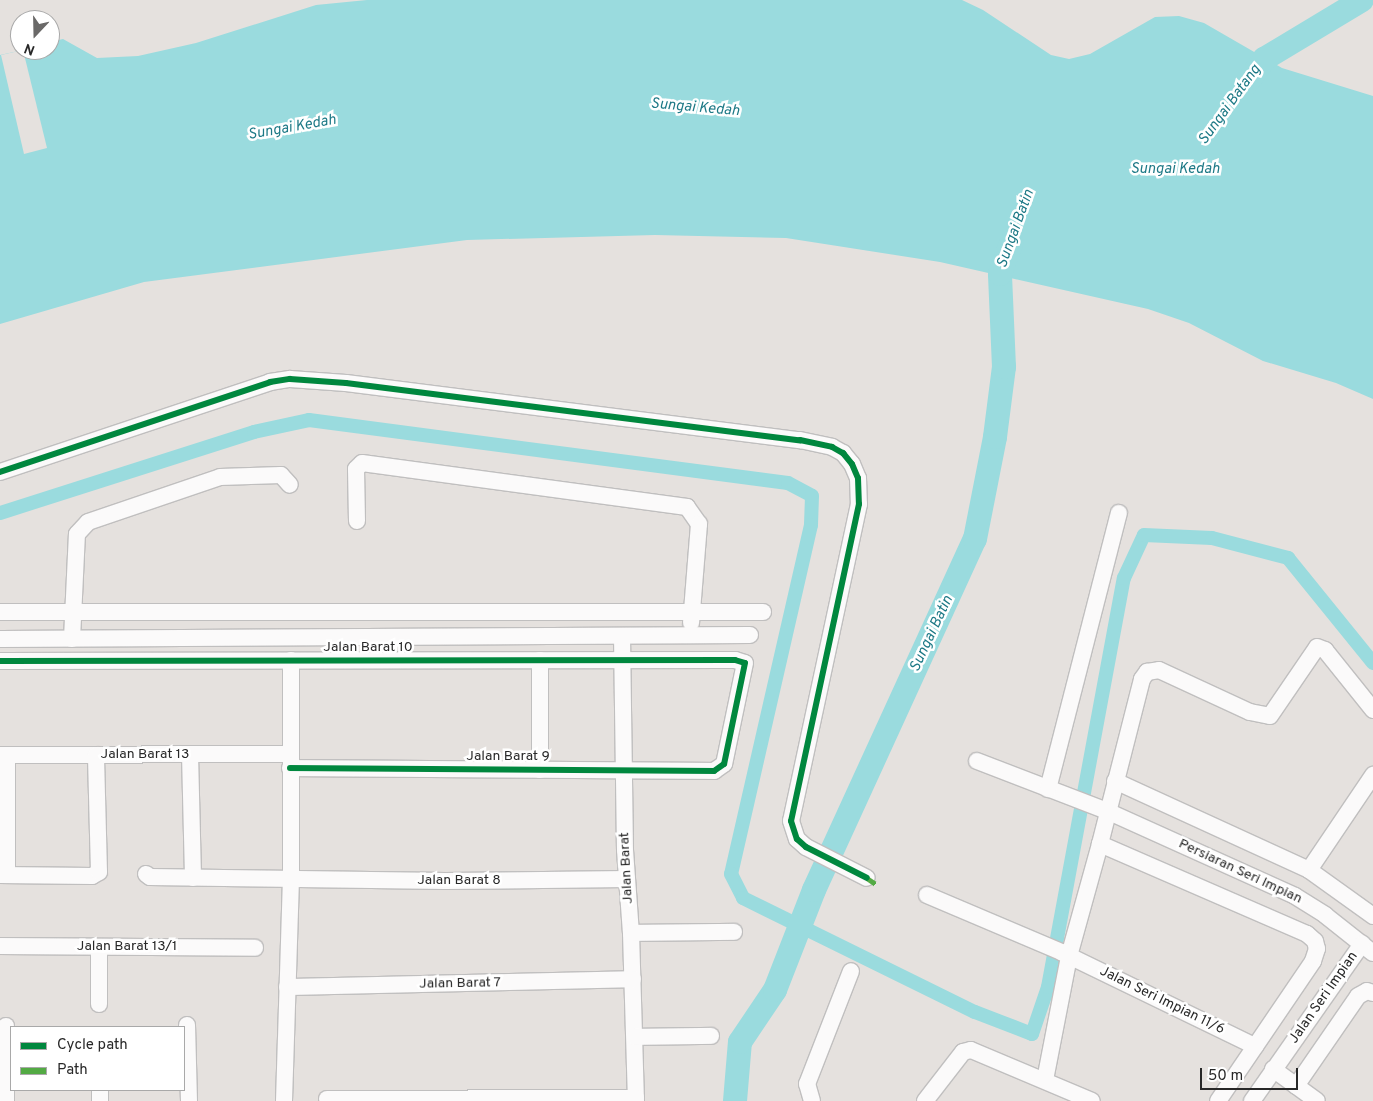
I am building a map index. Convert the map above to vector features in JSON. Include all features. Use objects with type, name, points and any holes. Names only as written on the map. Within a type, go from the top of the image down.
[{"type":"street","points":[[0,472],[270,382],[290,379],[326,380],[800,440],[832,447],[843,453],[852,464],[858,478],[859,504],[791,811],[797,839],[820,856],[867,878]]},
{"type":"street","points":[[357,520],[356,469],[362,463],[687,507],[698,524],[691,635]]},
{"type":"street","points":[[72,638],[77,534],[88,522],[231,474],[281,475],[290,485]]},
{"type":"street","points":[[1048,789],[1119,513]]},
{"type":"street","points":[[0,612],[762,612]]},
{"type":"street","points":[[0,639],[750,635]]},
{"type":"street","name":"Jalan Barat","points":[[622,636],[627,879],[633,980],[636,1100]]},
{"type":"street","points":[[1046,1080],[1065,954],[1100,844],[1102,809],[1115,781],[1142,679],[1152,670],[1250,712],[1270,716],[1317,647],[1325,650],[1373,710]]},
{"type":"street","points":[[284,1101],[291,879],[291,660]]},
{"type":"street","points":[[540,660],[540,770]]},
{"type":"street","name":"Jalan Barat 10","points":[[0,661],[736,660],[745,663],[746,670],[724,764]]},
{"type":"street","points":[[190,754],[193,878]]},
{"type":"street","name":"Jalan Barat 13","points":[[3,755],[190,754],[290,761]]},
{"type":"street","points":[[3,755],[4,875],[92,876],[99,872],[96,755]]},
{"type":"street","name":"Jalan Barat 9","points":[[290,761],[540,770],[624,771],[714,771],[724,764]]},
{"type":"street","name":"Persiaran Seri Impian","points":[[977,761],[1102,809],[1295,896],[1368,948]]},
{"type":"street","points":[[1309,870],[1373,775]]},
{"type":"street","points":[[1115,781],[1309,870],[1373,916]]},
{"type":"street","points":[[1100,844],[1308,934],[1316,941],[1317,949],[1313,960],[1218,1101]]},
{"type":"street","name":"Jalan Barat 8","points":[[146,874],[150,877],[193,878],[627,879]]},
{"type":"street","name":"Jalan Seri Impian 11/6","points":[[927,895],[1065,954],[1255,1046]]},
{"type":"street","points":[[631,933],[734,932]]},
{"type":"street","name":"Jalan Barat 13/1","points":[[0,946],[255,948]]},
{"type":"street","points":[[99,947],[99,1004]]},
{"type":"street","name":"Jalan Seri Impian","points":[[1252,1101],[1273,1069],[1368,948]]},
{"type":"street","points":[[812,1101],[807,1084],[851,972]]},
{"type":"street","name":"Jalan Barat 7","points":[[287,987],[633,980]]},
{"type":"street","points":[[1296,1086],[1358,996],[1367,991],[1373,993]]},
{"type":"street","points":[[187,1025],[189,1101]]},
{"type":"street","points":[[6,1026],[6,1101]]},
{"type":"street","points":[[634,1037],[712,1036]]},
{"type":"street","points":[[925,1101],[963,1052],[971,1050],[1046,1080],[1082,1099]]},
{"type":"street","points":[[1273,1069],[1317,1101]]},
{"type":"street","points":[[327,1100],[636,1100]]},
{"type":"water","name":"Sungai Kedah","points":[[367,0],[962,0],[983,10],[1051,55],[1069,59],[1090,54],[1155,17],[1179,16],[1204,23],[1282,68],[1373,96],[1373,399],[1336,383],[1263,361],[1189,323],[1148,309],[940,262],[786,238],[655,235],[467,240],[144,282],[0,324],[0,55],[10,53],[10,60],[60,60],[60,40],[63,39],[97,58],[138,56],[196,43],[316,5]]},
{"type":"pier","points":[[10,53],[10,60],[25,60],[47,148],[24,154],[1,55]]},
{"type":"waterway","name":"Sungai Batang","points":[[1246,84],[1264,59],[1362,0]]},
{"type":"waterway","name":"Sungai Batin","points":[[735,1101],[740,1042],[775,990],[814,890],[975,539],[995,437],[1004,367],[1000,274],[1011,243]]},
{"type":"waterway","points":[[0,513],[254,432],[309,420],[788,483],[812,496],[811,525],[731,874],[743,898],[975,1012],[1032,1034],[1048,987],[1124,578],[1144,535],[1212,538],[1288,558],[1373,663]]},
{"type":"marked path","points":[[867,878],[879,886]]},
{"type":"cycle path","points":[[0,472],[270,382],[290,379],[346,383],[800,440],[832,447],[843,453],[852,464],[858,478],[859,504],[791,821],[797,839],[806,847],[867,878]]},
{"type":"cycle path","points":[[0,661],[735,660],[745,663],[724,764],[714,771],[290,768]]}]
